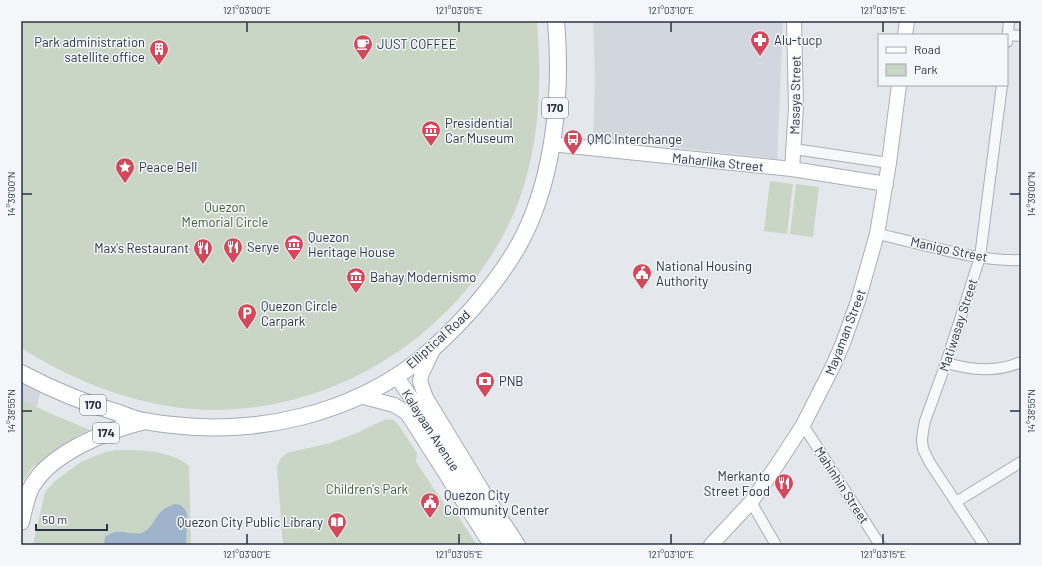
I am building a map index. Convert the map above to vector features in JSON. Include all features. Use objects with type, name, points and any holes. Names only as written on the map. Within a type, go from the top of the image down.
[{"type":"main road","name":"Elliptical Road","points":[[21,373],[50,388],[81,401],[145,421],[199,428],[254,426],[316,412],[360,396],[396,376],[418,361],[435,346],[478,302],[492,285],[516,250],[524,234],[538,197],[551,144],[557,85],[556,21]]},
{"type":"main road","name":"174","points":[[21,522],[28,493],[37,479],[50,466],[69,452],[94,438],[122,427],[145,421]]},
{"type":"street","name":"Masaya Street","points":[[792,169],[796,79],[794,21]]},
{"type":"street","points":[[905,34],[907,21]]},
{"type":"street","points":[[1008,34],[1009,21]]},
{"type":"street","points":[[1008,39],[1021,36]]},
{"type":"street","name":"Mayaman Street","points":[[711,545],[750,502],[777,465],[803,425],[843,343],[858,302],[877,234],[886,184],[899,86]]},
{"type":"street","name":"Matiwasay Street","points":[[984,545],[930,463],[923,450],[922,440],[925,420],[946,363],[980,257],[1002,86]]},
{"type":"street","name":"Maharlika Street","points":[[551,144],[792,169],[886,184]]},
{"type":"street","points":[[794,149],[889,163]]},
{"type":"street","name":"Manigo Street","points":[[877,234],[980,257],[1021,260]]},
{"type":"street","name":"Kalayaan Avenue","points":[[435,346],[422,373],[420,381],[422,388],[433,411],[518,545]]},
{"type":"street","points":[[946,363],[962,367],[991,370],[1021,362]]},
{"type":"street","name":"Kalayaan Avenue","points":[[396,376],[412,410],[491,545]]},
{"type":"street","name":"Kalayaan Avenue","points":[[360,396],[412,410],[504,545]]},
{"type":"street","name":"Mahinhin Street","points":[[803,425],[880,545]]},
{"type":"street","points":[[956,502],[1021,462]]},
{"type":"street","points":[[750,502],[776,545]]},
{"type":"shaded area","points":[[593,21],[783,21],[777,159],[593,138],[595,79]]},
{"type":"shaded area","points":[[21,373],[42,384],[21,476]]},
{"type":"green space","name":"Quezon Memorial Circle","points":[[21,21],[537,21],[539,44],[538,113],[531,159],[518,203],[494,251],[462,295],[424,332],[380,363],[332,387],[281,403],[228,410],[174,407],[134,398],[94,385],[39,359],[21,348]]},
{"type":"green space","points":[[770,181],[793,184],[787,234],[764,231]]},
{"type":"green space","points":[[796,184],[819,187],[813,237],[790,234]]},
{"type":"green space","points":[[21,400],[90,430],[77,436],[32,468],[21,484]]},
{"type":"green space","name":"Children's Park","points":[[392,419],[398,424],[417,453],[416,462],[448,510],[456,513],[477,545],[283,545],[277,467],[281,458],[287,453],[330,443],[357,433],[384,420]]},
{"type":"green space","points":[[116,450],[135,450],[164,454],[182,461],[189,466],[191,545],[33,545],[45,492],[55,481],[81,462],[105,452]]},
{"type":"water","points":[[175,504],[182,507],[187,514],[186,545],[104,545],[105,537],[115,532],[137,534],[145,532],[162,511]]},
{"type":"place","name":"Alu-tucp","points":[[760,57]]},
{"type":"place","name":"JUST COFFEE","points":[[363,61]]},
{"type":"place","name":"Park administration satellite office","points":[[159,66]]},
{"type":"place","name":"Presidential Car Museum","points":[[431,147]]},
{"type":"place","name":"QMC Interchange","points":[[573,156]]},
{"type":"place","name":"Peace Bell","points":[[125,184]]},
{"type":"place","name":"Quezon Heritage House","points":[[294,261]]},
{"type":"place","name":"Serye","points":[[233,264]]},
{"type":"place","name":"Max's Restaurant","points":[[203,265]]},
{"type":"place","name":"National Housing Authority","points":[[642,290]]},
{"type":"place","name":"Bahay Modernismo","points":[[356,294]]},
{"type":"place","name":"Quezon Circle Carpark","points":[[247,330]]},
{"type":"place","name":"PNB","points":[[485,398]]},
{"type":"place","name":"Merkanto Street Food","points":[[784,500]]},
{"type":"place","name":"Quezon City Community Center","points":[[430,519]]},
{"type":"place","name":"Quezon City Public Library","points":[[337,539]]}]
